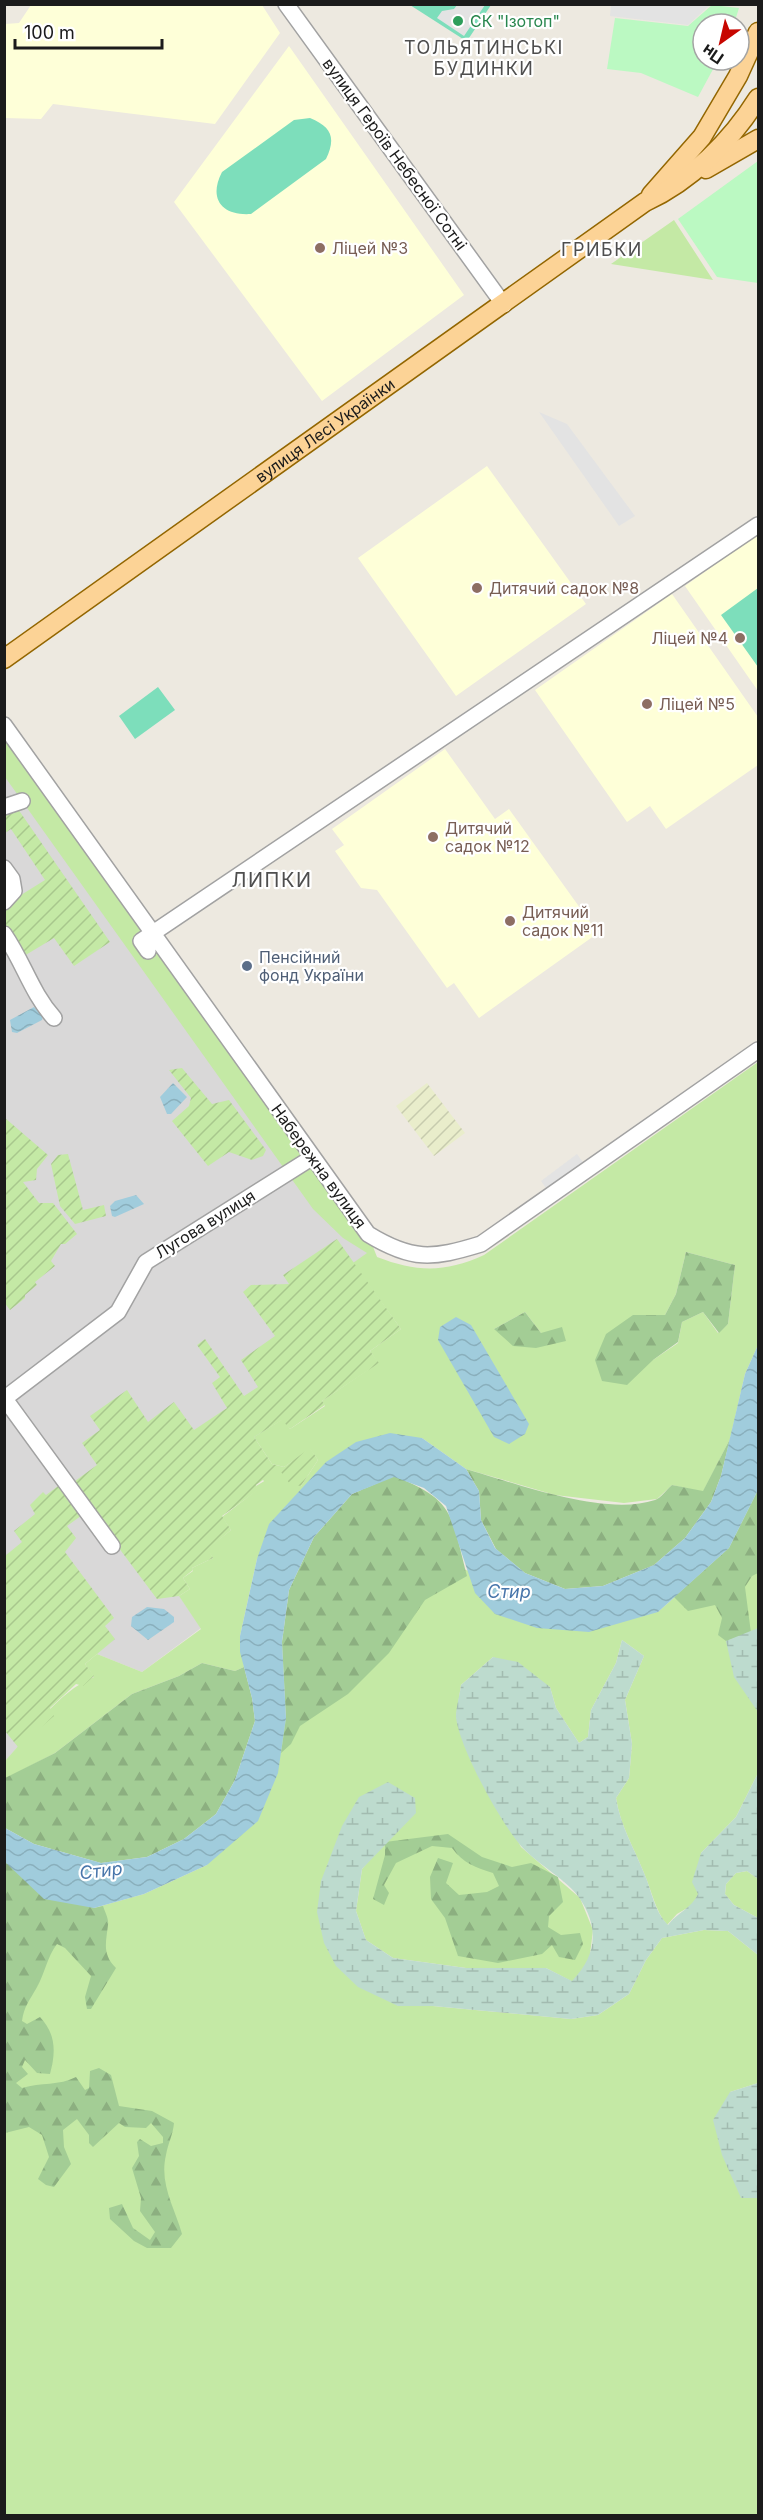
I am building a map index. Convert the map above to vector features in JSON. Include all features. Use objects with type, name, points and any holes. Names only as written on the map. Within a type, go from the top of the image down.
[{"type":"main road","points":[[645,202],[702,137],[738,76],[759,32]]},
{"type":"main road","points":[[676,187],[737,128],[759,98]]},
{"type":"main road","points":[[702,137],[737,128],[759,128]]},
{"type":"main road","points":[[645,202],[676,187],[759,139]]},
{"type":"main road","name":"вулиця Лесі Українки","points":[[4,659],[504,305],[645,202]]},
{"type":"street","name":"вулиця Героїв Небесної Сотні","points":[[286,4],[504,305]]},
{"type":"street","points":[[148,951],[141,941],[759,525]]},
{"type":"street","name":"Набережна вулиця","points":[[4,725],[368,1234],[390,1247],[413,1255],[449,1254],[481,1244],[759,1050]]},
{"type":"street","points":[[4,807],[22,801]]},
{"type":"street","points":[[4,868],[12,879],[14,891],[4,902]]},
{"type":"street","points":[[4,934],[19,955],[38,999],[54,1018]]},
{"type":"street","name":"Лугова вулиця","points":[[5,1399],[118,1312],[146,1262],[313,1157]]},
{"type":"street","points":[[5,1399],[111,1546]]},
{"type":"shaded area","points":[[611,4],[710,5],[702,12],[691,12],[691,22],[688,25],[610,16]]},
{"type":"shaded area","points":[[31,5],[262,5],[280,33],[215,124],[53,104],[41,119],[5,118],[5,24],[19,23]]},
{"type":"shaded area","points":[[457,5],[485,5],[464,36],[437,18],[442,11],[454,9]]},
{"type":"shaded area","name":"Ліцей №3","points":[[289,46],[464,295],[322,401],[174,202]]},
{"type":"shaded area","points":[[539,412],[567,424],[635,516],[619,526]]},
{"type":"shaded area","name":"Дитячий садок №8","points":[[487,466],[586,604],[456,696],[358,558]]},
{"type":"shaded area","name":"Ліцей №4","points":[[758,534],[758,691],[685,586]]},
{"type":"shaded area","name":"Ліцей №5","points":[[672,594],[758,717],[758,765],[666,829],[650,806],[627,822],[535,690]]},
{"type":"shaded area","points":[[4,725],[377,1257],[168,1579],[201,1628],[142,1672],[87,1650],[18,1747],[5,1761]]},
{"type":"shaded area","points":[[445,749],[495,819],[509,809],[598,933],[479,1018],[454,983],[447,988],[377,890],[361,888],[335,851],[344,845],[332,829]]},
{"type":"shaded area","points":[[427,1083],[465,1133],[434,1156],[396,1106]]},
{"type":"shaded area","points":[[577,1154],[585,1165],[548,1191],[541,1181]]},
{"type":"green space","name":"СК \"Ізотоп\"","points":[[410,5],[491,5],[469,38],[463,39]]},
{"type":"green space","points":[[712,5],[739,8],[738,12],[704,12]]},
{"type":"green space","points":[[615,18],[688,26],[691,23],[691,72],[712,72],[698,97],[641,73],[607,69]]},
{"type":"green space","points":[[310,118],[323,125],[330,134],[331,145],[326,159],[251,214],[241,214],[225,209],[217,198],[218,182],[222,172],[294,120]]},
{"type":"green space","points":[[758,161],[758,283],[717,277],[678,219]]},
{"type":"green space","points":[[674,220],[713,280],[611,264]]},
{"type":"green space","points":[[758,588],[758,667],[721,615]]},
{"type":"green space","points":[[158,687],[175,710],[135,739],[119,716]]},
{"type":"green space","points":[[4,725],[368,1234],[377,1257],[405,1266],[430,1268],[456,1265],[484,1255],[758,1062],[758,1345],[745,1374],[730,1439],[703,1492],[672,1485],[657,1499],[624,1503],[555,1495],[466,1469],[422,1438],[257,1559],[240,1636],[244,1667],[235,1671],[202,1663],[179,1676],[132,1694],[55,1753],[5,1779],[5,1761],[35,1725],[68,1693],[94,1677],[85,1664],[97,1654],[142,1672],[201,1629],[179,1596],[190,1589],[183,1578],[193,1571],[192,1568],[213,1558],[207,1549],[231,1530],[222,1517],[257,1490],[256,1486],[281,1471],[301,1486],[318,1460],[310,1449],[284,1467],[272,1464],[254,1437],[283,1419],[290,1429],[325,1406],[322,1401],[378,1363],[370,1351],[401,1329],[353,1263],[367,1253],[343,1238],[313,1209],[5,777]],"holes":[[[686,1252],[735,1265],[728,1324],[718,1333],[703,1312],[682,1322],[678,1343],[653,1360],[633,1315],[665,1315],[676,1294]],[[525,1312],[541,1333],[494,1329]]]},
{"type":"green space","points":[[18,809],[110,942],[74,966],[54,938],[24,956],[5,925],[5,905],[45,880],[11,829],[5,833],[5,812]]},
{"type":"green space","points":[[182,1068],[212,1104],[229,1100],[266,1150],[263,1156],[252,1160],[229,1152],[208,1166],[172,1121],[189,1106],[191,1098],[169,1070]]},
{"type":"green space","points":[[5,1118],[48,1155],[37,1169],[36,1180],[23,1182],[39,1203],[53,1203],[77,1234],[65,1244],[61,1244],[51,1261],[55,1266],[35,1282],[37,1285],[10,1310],[4,1302]]},
{"type":"green space","points":[[68,1154],[83,1210],[104,1205],[106,1216],[75,1224],[60,1206],[51,1164],[58,1155]]},
{"type":"green space","points":[[337,1239],[401,1329],[370,1351],[379,1363],[322,1401],[325,1405],[290,1429],[282,1420],[254,1437],[272,1464],[284,1467],[310,1448],[318,1460],[301,1486],[290,1484],[281,1472],[267,1484],[263,1480],[256,1485],[258,1490],[222,1516],[231,1530],[208,1549],[213,1558],[192,1568],[193,1570],[183,1578],[190,1589],[179,1596],[157,1599],[71,1484],[97,1465],[82,1443],[100,1430],[90,1416],[127,1390],[148,1422],[174,1402],[194,1430],[227,1408],[212,1383],[220,1377],[197,1345],[205,1339],[244,1396],[258,1387],[241,1360],[275,1336],[243,1292],[251,1285],[289,1284],[283,1275]]},
{"type":"green space","points":[[686,1252],[735,1265],[728,1324],[719,1333],[703,1312],[682,1322],[678,1342],[653,1360],[627,1385],[602,1381],[595,1360],[606,1334],[633,1315],[665,1315],[676,1294]]},
{"type":"green space","points":[[525,1312],[541,1333],[562,1327],[566,1341],[536,1348],[513,1346],[494,1329]]},
{"type":"green space","points":[[730,1439],[721,1476],[711,1502],[685,1538],[654,1565],[603,1586],[565,1589],[525,1573],[496,1549],[481,1520],[479,1491],[466,1469],[560,1496],[611,1504],[634,1504],[657,1499],[672,1485],[703,1491]]},
{"type":"green space","points":[[394,1476],[429,1493],[448,1512],[458,1538],[467,1576],[425,1600],[389,1653],[348,1694],[300,1726],[291,1744],[281,1753],[286,1718],[282,1642],[289,1590],[314,1537],[352,1494]]},
{"type":"green space","points":[[61,1484],[85,1513],[67,1526],[76,1538],[65,1552],[114,1618],[105,1626],[115,1639],[85,1664],[94,1676],[83,1686],[76,1684],[50,1708],[54,1716],[18,1747],[5,1731],[5,1556],[22,1542],[14,1531],[35,1514],[30,1505],[43,1492],[46,1495]]},
{"type":"green space","points":[[758,1490],[758,1628],[751,1633],[758,1712],[758,1773],[736,1817],[701,1853],[698,1894],[694,1904],[677,1914],[667,1925],[657,1907],[618,1808],[616,1798],[629,1778],[632,1744],[625,1700],[644,1656],[622,1640],[616,1663],[591,1710],[588,1737],[579,1743],[556,1708],[550,1687],[493,1657],[461,1685],[456,1717],[521,1847],[580,1898],[593,1930],[589,1963],[573,1982],[546,1968],[466,1968],[393,1958],[366,1940],[356,1911],[362,1869],[385,1842],[321,1881],[398,2006],[433,2006],[571,2019],[598,2015],[629,1994],[646,1960],[662,1938],[704,1930],[728,1931],[758,1955],[758,2083],[730,2092],[741,2198],[758,2198],[758,2515],[5,2515],[4,1862],[94,1908],[144,1894],[207,1865],[286,1718],[282,1642],[314,1537],[658,1612],[729,1548]]},
{"type":"green space","points":[[758,1490],[758,1573],[752,1576],[745,1587],[751,1633],[726,1641],[718,1635],[722,1618],[715,1605],[688,1611],[674,1597],[729,1548]]},
{"type":"green space","points":[[758,1628],[758,1712],[734,1677],[726,1641]]},
{"type":"green space","points":[[622,1640],[644,1656],[625,1700],[632,1744],[629,1778],[616,1798],[624,1827],[656,1907],[668,1925],[695,1899],[698,1894],[692,1882],[701,1853],[736,1817],[758,1773],[758,1879],[747,1871],[736,1873],[726,1884],[725,1894],[734,1905],[758,1918],[758,1955],[728,1931],[704,1930],[662,1938],[646,1960],[629,1994],[598,2015],[571,2019],[433,2006],[398,2006],[358,1987],[336,1966],[324,1943],[317,1912],[321,1881],[342,1826],[359,1797],[388,1782],[415,1798],[416,1813],[362,1869],[356,1911],[366,1940],[393,1958],[466,1968],[546,1968],[572,1981],[580,1972],[590,1952],[593,1932],[586,1910],[575,1892],[522,1847],[503,1821],[482,1785],[465,1747],[456,1717],[457,1709],[461,1685],[493,1657],[518,1662],[550,1687],[556,1708],[579,1743],[588,1737],[591,1710],[616,1663]]},
{"type":"green space","points":[[202,1663],[235,1671],[244,1667],[255,1721],[235,1780],[216,1814],[184,1839],[147,1857],[101,1863],[34,1844],[5,1828],[5,1778],[55,1753],[132,1694],[179,1676]]},
{"type":"green space","points":[[448,1834],[482,1857],[512,1867],[531,1863],[558,1877],[563,1902],[549,1916],[548,1927],[561,1935],[580,1933],[583,1944],[575,1960],[559,1957],[552,1945],[542,1954],[498,1963],[458,1956],[445,1918],[431,1899],[430,1877],[438,1858],[453,1863],[446,1883],[459,1895],[487,1892],[499,1886],[493,1873],[470,1864],[452,1848],[432,1846],[396,1863],[384,1885],[389,1893],[384,1905],[373,1899],[385,1855],[385,1842]]},
{"type":"green space","points":[[4,1862],[94,1908],[103,1906],[108,1923],[107,1953],[116,1968],[91,2009],[87,2009],[85,1997],[91,1976],[65,1948],[57,1944],[26,2007],[22,2021],[27,2024],[40,2017],[49,2030],[54,2051],[50,2074],[37,2073],[25,2060],[22,2067],[28,2074],[16,2083],[22,2088],[63,2082],[76,2077],[85,2090],[89,2088],[90,2071],[99,2068],[111,2075],[119,2106],[152,2111],[174,2123],[164,2166],[166,2186],[182,2234],[171,2248],[147,2248],[134,2241],[110,2219],[109,2208],[122,2204],[133,2228],[150,2240],[155,2232],[140,2211],[141,2198],[132,2168],[139,2156],[137,2142],[140,2139],[151,2146],[163,2143],[163,2137],[151,2123],[146,2128],[125,2127],[119,2123],[93,2147],[89,2143],[89,2135],[77,2119],[63,2130],[64,2147],[71,2164],[54,2187],[38,2179],[49,2157],[42,2135],[29,2127],[5,2133]]},
{"type":"green space","points":[[747,1871],[758,1879],[758,1918],[734,1905],[725,1894],[726,1884],[736,1873]]},
{"type":"green space","points":[[758,2083],[758,2198],[741,2198],[722,2155],[713,2120],[730,2092]]},
{"type":"water","points":[[34,1007],[43,1016],[42,1020],[17,1033],[12,1032],[10,1020]]},
{"type":"water","points":[[173,1083],[187,1097],[171,1114],[167,1114],[160,1097]]},
{"type":"water","points":[[136,1195],[144,1204],[115,1217],[112,1216],[110,1206],[115,1201]]},
{"type":"water","points":[[456,1317],[471,1325],[529,1424],[525,1434],[509,1444],[494,1437],[438,1340],[440,1327]]},
{"type":"water","name":"Стир","points":[[758,1345],[758,1490],[729,1548],[658,1612],[589,1632],[537,1628],[495,1614],[475,1593],[446,1506],[424,1488],[394,1477],[352,1494],[314,1537],[289,1590],[282,1642],[286,1718],[278,1773],[258,1821],[207,1865],[144,1894],[94,1908],[44,1899],[5,1862],[5,1828],[34,1844],[101,1863],[147,1857],[184,1839],[216,1814],[235,1780],[255,1721],[252,1698],[240,1652],[240,1636],[257,1559],[269,1524],[326,1462],[356,1442],[390,1433],[422,1438],[466,1469],[479,1491],[481,1520],[495,1548],[525,1573],[565,1589],[603,1586],[654,1565],[685,1538],[711,1502],[721,1476],[745,1374]]},
{"type":"water","points":[[147,1607],[164,1609],[174,1617],[174,1622],[148,1640],[131,1626],[132,1617]]},
{"type":"place","name":"СК \"Ізотоп\"","points":[[458,21]]},
{"type":"place","name":"Ліцей №3","points":[[320,248]]},
{"type":"place","name":"Дитячий садок №8","points":[[477,588]]},
{"type":"place","name":"Ліцей №4","points":[[740,638]]},
{"type":"place","name":"Ліцей №5","points":[[647,704]]},
{"type":"place","name":"Дитячий садок №12","points":[[433,837]]},
{"type":"place","name":"Дитячий садок №11","points":[[510,921]]},
{"type":"place","name":"Пенсійний фонд України","points":[[247,966]]},
{"type":"district","name":"ТОЛЬЯТИНСЬКІ БУДИНКИ","points":[[484,58]]},
{"type":"district","name":"ГРИБКИ","points":[[602,250]]},
{"type":"district","name":"ЛИПКИ","points":[[272,880]]}]
